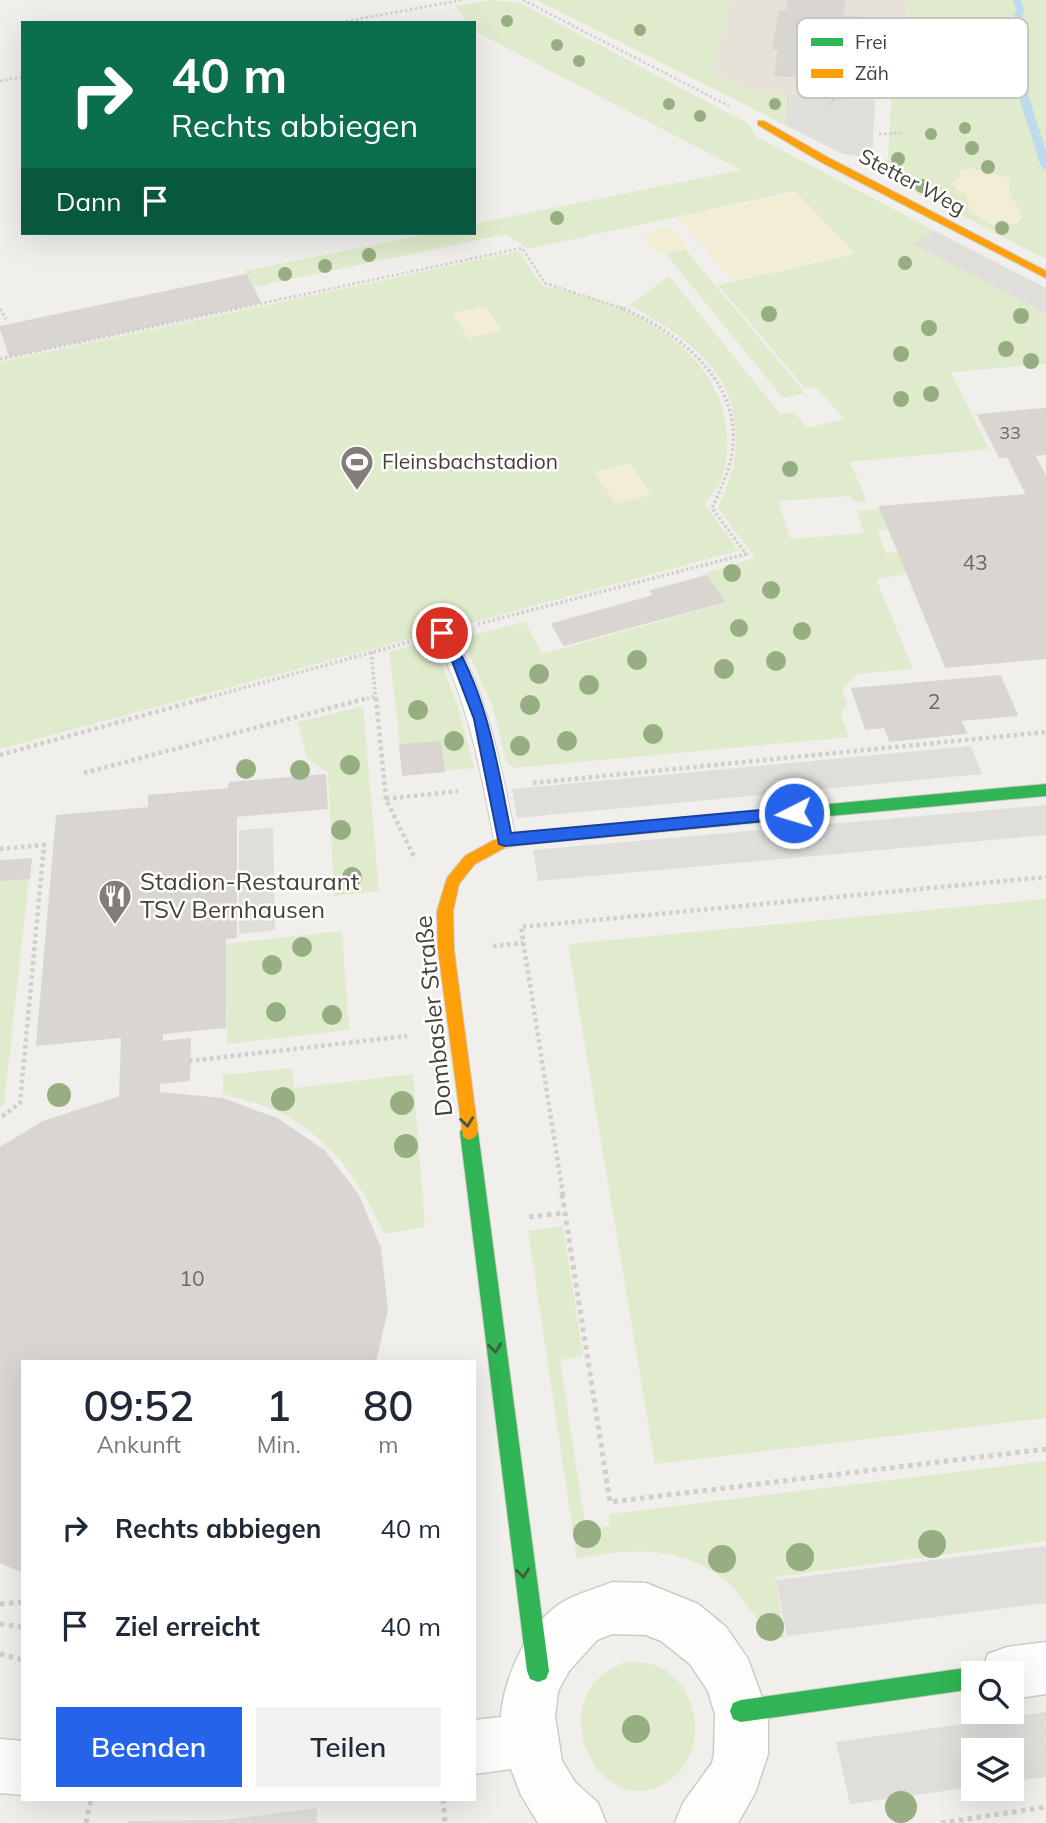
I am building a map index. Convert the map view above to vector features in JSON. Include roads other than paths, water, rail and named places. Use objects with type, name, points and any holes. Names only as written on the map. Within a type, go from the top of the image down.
[{"type":"street","name":"Stetter Weg","points":[[761,123],[825,160],[1046,275]]},
{"type":"street","name":"Dombasler Straße","points":[[538,1671],[522,1563],[443,908],[450,886],[464,864],[481,851],[505,840],[1046,790]]},
{"type":"street","points":[[568,1819],[540,1778],[529,1740],[528,1705],[538,1671],[560,1637],[592,1615],[629,1607],[667,1614],[701,1636],[726,1669],[741,1711],[741,1753],[727,1793],[703,1823]]},
{"type":"street","points":[[1024,1671],[1046,1668]]},
{"type":"street","points":[[741,1711],[961,1680]]},
{"type":"street","points":[[476,1747],[529,1740]]},
{"type":"street","points":[[0,1766],[21,1768]]},
{"type":"lane","points":[[442,633],[457,656],[481,719],[505,840]]},
{"type":"waterway","points":[[1017,0],[1020,10],[1017,18]]},
{"type":"waterway","points":[[1024,98],[1046,167]]},
{"type":"place","name":"Fleinsbachstadion","points":[[357,492]]},
{"type":"place","name":"Stadion-Restaurant TSV Bernhausen","points":[[115,926]]}]
